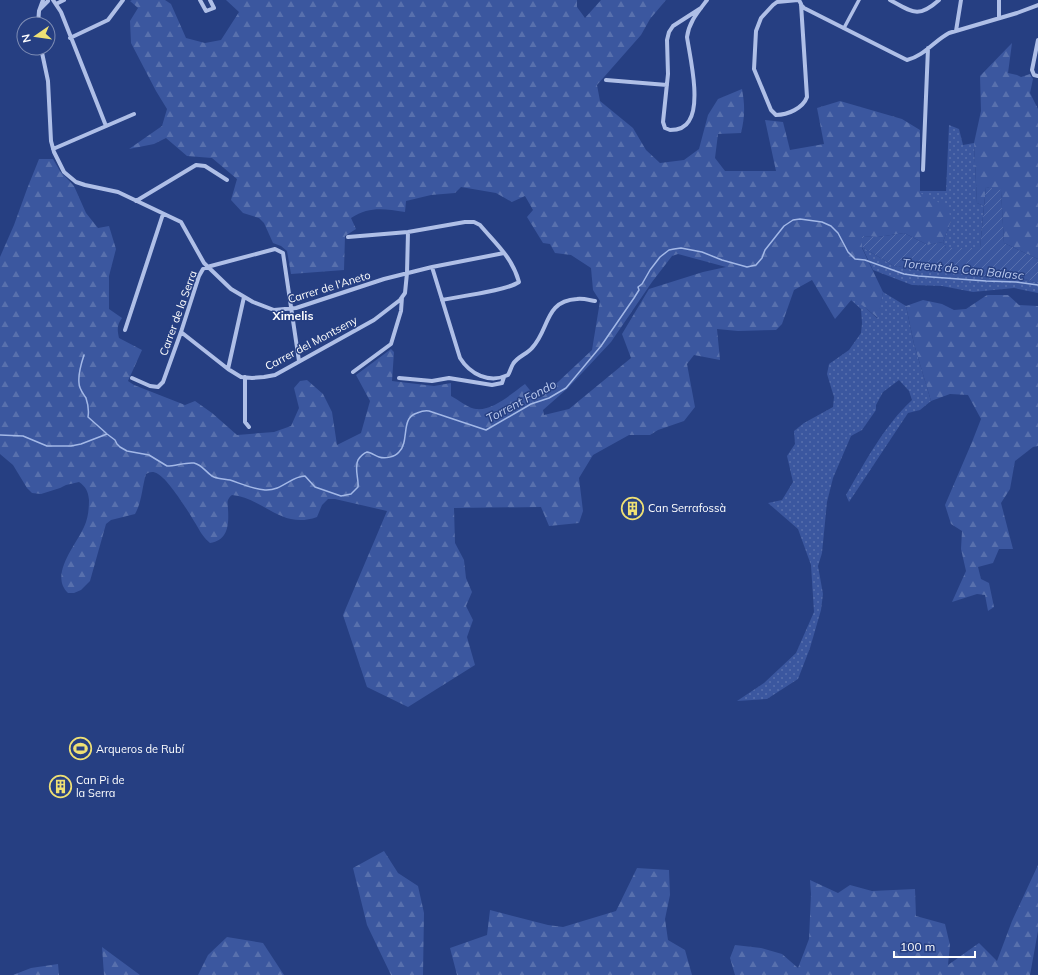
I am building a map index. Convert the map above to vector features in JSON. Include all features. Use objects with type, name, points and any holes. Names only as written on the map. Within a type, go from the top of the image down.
[{"type":"street","points":[[48,0],[56,4],[61,12],[106,126]]},
{"type":"street","points":[[39,16],[40,6],[48,0]]},
{"type":"street","points":[[39,11],[48,0]]},
{"type":"street","points":[[56,4],[64,0]]},
{"type":"street","points":[[70,38],[108,20],[123,0]]},
{"type":"street","points":[[200,0],[206,12],[214,8],[210,0]]},
{"type":"street","points":[[701,8],[673,26],[668,32],[667,85],[663,122],[665,128],[670,130],[676,130],[683,127],[689,121],[693,110],[695,93],[687,37],[690,22],[701,8],[707,0]]},
{"type":"street","points":[[844,28],[860,0]]},
{"type":"street","points":[[890,0],[896,1],[912,11],[924,11],[939,0]]},
{"type":"street","points":[[956,31],[961,0]]},
{"type":"street","points":[[999,0],[999,18]]},
{"type":"street","points":[[799,1],[804,8],[907,60],[921,54],[943,36],[1038,5]]},
{"type":"street","points":[[799,1],[807,96],[803,104],[782,115],[776,115],[771,110],[754,69],[756,31],[761,18],[777,2],[799,1]]},
{"type":"street","points":[[1036,75],[1032,70],[1038,40]]},
{"type":"street","points":[[923,170],[928,48]]},
{"type":"street","name":"Carrer de l'Aneto","points":[[43,56],[48,81],[53,149],[64,172],[76,182],[118,192],[181,222],[207,267],[231,289],[253,302],[274,310],[292,309],[384,279],[432,267],[504,253]]},
{"type":"street","points":[[606,80],[667,85]]},
{"type":"street","points":[[53,149],[134,114]]},
{"type":"street","points":[[136,201],[196,165],[205,166],[227,180]]},
{"type":"street","points":[[125,330],[164,214]]},
{"type":"street","points":[[348,237],[408,232],[465,222],[474,222],[480,225],[510,260],[516,271],[519,282],[502,288],[442,300]]},
{"type":"street","points":[[353,372],[391,344],[401,311],[404,295],[407,273],[408,232]]},
{"type":"street","name":"Carrer de la Serra","points":[[132,378],[150,386],[158,387],[163,382],[199,276],[203,269],[207,267],[275,249],[283,253],[292,309]]},
{"type":"street","points":[[432,267],[460,358],[465,366],[476,374],[492,379],[508,375],[513,364],[532,349],[538,340],[553,308],[568,300],[579,298],[595,301]]},
{"type":"street","name":"Carrer del Montseny","points":[[181,332],[228,369],[241,377],[264,378],[275,374],[374,320],[404,295]]},
{"type":"street","points":[[228,369],[244,297]]},
{"type":"street","points":[[292,309],[299,361]]},
{"type":"street","points":[[246,377],[245,422],[249,427]]},
{"type":"street","points":[[399,378],[432,381],[449,378],[492,385],[502,383],[504,377]]},
{"type":"green space","points":[[165,0],[171,4],[186,38],[205,43],[221,40],[239,12],[226,0],[577,0],[577,7],[585,18],[601,0],[666,0],[650,19],[641,35],[597,85],[600,101],[633,128],[646,150],[660,163],[684,160],[699,149],[708,115],[718,99],[742,89],[744,111],[741,133],[718,134],[715,158],[725,171],[776,171],[765,120],[783,122],[790,150],[824,144],[817,108],[840,101],[902,119],[920,130],[920,193],[948,207],[951,221],[943,242],[928,245],[904,233],[878,237],[862,236],[862,248],[883,292],[878,318],[853,298],[835,319],[812,280],[794,290],[782,324],[776,330],[738,331],[717,329],[720,360],[694,355],[687,364],[695,407],[684,421],[658,430],[650,435],[629,435],[593,455],[579,478],[583,511],[579,523],[549,526],[541,507],[454,508],[455,543],[464,560],[466,578],[472,592],[466,606],[473,620],[467,637],[475,665],[408,707],[367,687],[343,615],[387,511],[335,499],[328,499],[322,505],[317,517],[304,520],[293,519],[283,517],[243,497],[232,495],[228,501],[228,521],[226,531],[221,539],[210,543],[163,477],[155,472],[150,472],[146,474],[141,499],[135,514],[111,520],[106,524],[90,581],[81,590],[74,593],[68,593],[63,586],[61,578],[66,560],[84,527],[87,517],[89,500],[88,494],[79,482],[41,494],[32,493],[27,488],[13,465],[0,454],[0,257],[39,159],[53,159],[60,171],[74,186],[86,213],[98,228],[109,226],[116,249],[109,276],[109,309],[122,318],[118,327],[119,338],[142,350],[128,381],[134,385],[185,405],[195,401],[212,413],[237,435],[274,432],[291,426],[299,408],[294,388],[300,381],[307,380],[323,394],[332,412],[337,445],[361,433],[370,401],[356,375],[391,349],[394,352],[392,381],[434,386],[451,383],[451,396],[473,409],[482,409],[496,404],[525,384],[533,394],[542,397],[592,350],[600,301],[593,290],[591,268],[571,255],[555,253],[550,244],[543,243],[527,217],[533,210],[525,196],[512,202],[496,193],[461,187],[455,193],[431,195],[406,201],[405,212],[377,209],[358,214],[351,218],[356,229],[345,236],[344,270],[291,274],[287,251],[281,246],[273,243],[264,223],[259,218],[243,213],[231,200],[237,179],[212,158],[187,156],[166,138],[154,144],[129,149],[162,126],[167,109],[131,43],[130,21],[138,8],[130,1]],"holes":[[[678,254],[726,267],[703,272],[649,289],[622,334],[631,358],[569,409],[544,415],[543,410],[568,388],[611,342],[652,282],[672,256]]]},
{"type":"green space","points":[[1012,43],[1008,73],[1021,77],[1030,74],[1033,79],[1030,93],[1038,109],[1038,259],[1004,243],[1001,191],[986,187],[984,206],[977,203],[974,143],[981,111],[980,76]]},
{"type":"green space","points":[[949,125],[959,129],[963,145],[974,143],[977,203],[984,206],[980,248],[946,248],[943,242],[951,221],[920,193],[920,191],[946,191]]},
{"type":"green space","points":[[986,187],[1001,190],[1004,243],[1038,259],[1038,283],[1021,278],[989,277],[894,266],[862,247],[862,236],[878,237],[904,233],[928,245],[943,242],[946,248],[980,248]]},
{"type":"green space","points":[[862,247],[894,266],[989,277],[1021,278],[1038,283],[1038,293],[1014,288],[973,292],[942,286],[912,285],[873,270]]},
{"type":"green space","points":[[883,292],[906,306],[914,344],[931,401],[920,410],[908,413],[849,502],[846,495],[868,457],[893,421],[912,400],[909,391],[899,380],[883,392],[876,405],[876,410],[862,430],[851,436],[833,478],[827,502],[822,553],[818,566],[823,594],[821,610],[810,648],[798,679],[767,699],[737,701],[764,683],[796,653],[814,612],[811,565],[798,529],[768,503],[782,500],[793,482],[787,456],[795,444],[794,431],[804,423],[833,407],[834,397],[827,374],[829,364],[849,350],[861,333],[861,309],[851,300],[853,297],[877,318]]},
{"type":"green space","points":[[987,295],[1008,295],[1019,305],[1038,306],[1038,446],[1033,447],[1015,461],[1010,489],[1001,503],[1013,549],[999,549],[993,563],[978,567],[981,579],[989,583],[994,607],[988,611],[985,595],[977,594],[952,602],[966,571],[961,549],[962,531],[951,524],[945,505],[981,419],[968,395],[950,394],[931,401],[914,344],[906,306],[923,300],[942,304],[954,310],[966,309]]},
{"type":"green space","points":[[384,851],[398,873],[418,886],[424,913],[423,975],[391,975],[367,925],[353,868]]},
{"type":"green space","points":[[1038,865],[1038,931],[1030,975],[735,975],[730,958],[735,945],[761,948],[782,954],[798,968],[809,939],[811,894],[810,880],[838,893],[850,885],[872,891],[915,889],[916,916],[945,924],[950,945],[948,965],[979,943],[997,961],[1012,921]]},
{"type":"green space","points":[[637,868],[669,870],[670,895],[665,919],[668,940],[685,950],[692,975],[457,975],[450,948],[487,935],[490,910],[548,925],[563,927],[616,911]]},
{"type":"green space","points":[[227,937],[263,943],[284,975],[198,975],[208,955]]},
{"type":"green space","points":[[102,947],[140,975],[104,975]]},
{"type":"green space","points":[[58,964],[59,975],[13,975],[31,968]]},
{"type":"waterway","name":"Torrent Fondo","points":[[0,435],[23,436],[47,446],[71,446],[81,444],[107,434],[115,440],[120,447],[127,451],[149,455],[167,466],[194,463],[214,477],[265,490],[271,490],[295,478],[305,476],[315,487],[341,496],[351,494],[358,487],[357,463],[363,454],[368,452],[381,458],[387,458],[399,452],[404,442],[409,420],[417,413],[429,411],[486,430],[531,404],[549,398],[566,388],[601,346],[634,298],[639,290],[638,287],[642,284],[650,270],[660,257],[669,250],[681,248],[702,252],[722,260],[747,267],[756,265],[762,258],[765,250],[784,226],[793,220],[800,219],[822,222],[831,226],[838,233],[848,252],[855,259],[865,260],[904,274],[1038,285]]},
{"type":"waterway","points":[[84,355],[79,373],[80,389],[87,400],[88,417],[106,433]]},
{"type":"place","name":"Can Serrafossà","points":[[632,508]]},
{"type":"place","name":"Arqueros de Rubí","points":[[81,749]]},
{"type":"place","name":"Can Pi de la Serra","points":[[61,786]]},
{"type":"district","name":"Ximelis","points":[[293,315]]},
{"type":"water label","name":"Torrent de Can Balasc","points":[[963,269]]}]
